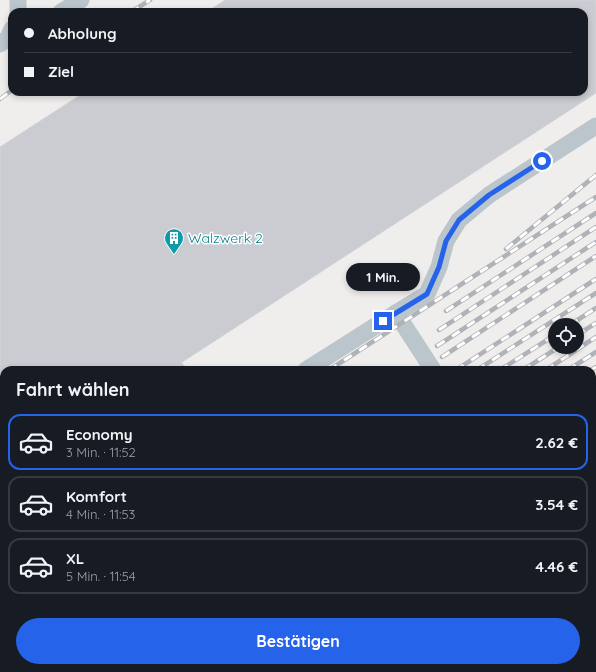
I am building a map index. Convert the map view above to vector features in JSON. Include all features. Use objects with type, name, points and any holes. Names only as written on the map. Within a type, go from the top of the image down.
[{"type":"lane","points":[[68,8],[81,0]]},
{"type":"lane","points":[[312,366],[396,312],[427,294],[439,267],[446,241],[459,220],[489,195],[596,126]]},
{"type":"lane","points":[[396,312],[430,366]]},
{"type":"building","name":"Walzwerk 2","points":[[225,0],[596,0],[596,93],[176,366],[0,366],[0,147],[79,96],[588,96],[588,8],[213,8]]},
{"type":"building","points":[[181,362],[184,366],[176,366]]},
{"type":"railway","points":[[137,8],[150,0]]},
{"type":"railway","points":[[0,99],[8,93]]},
{"type":"railway","points":[[506,249],[596,175]]},
{"type":"railway","points":[[335,366],[596,197]]},
{"type":"railway","points":[[446,311],[596,213]]},
{"type":"railway","points":[[439,330],[596,227]]},
{"type":"railway","points":[[437,346],[596,242]]},
{"type":"railway","points":[[442,357],[596,256]]},
{"type":"railway","points":[[462,366],[596,279]]},
{"type":"railway","points":[[483,366],[596,293]]},
{"type":"railway","points":[[581,318],[596,308]]},
{"type":"railway","points":[[584,331],[596,323]]},
{"type":"railway","points":[[552,366],[596,337]]},
{"type":"railway","points":[[506,366],[548,339]]},
{"type":"railway","points":[[574,366],[596,352]]},
{"type":"railway","points":[[529,366],[548,354]]},
{"type":"place","name":"Walzwerk 2","points":[[174,255]]},
{"type":"route","points":[[383,321],[427,294],[439,267],[446,241],[459,220],[489,195],[542,161]]}]
